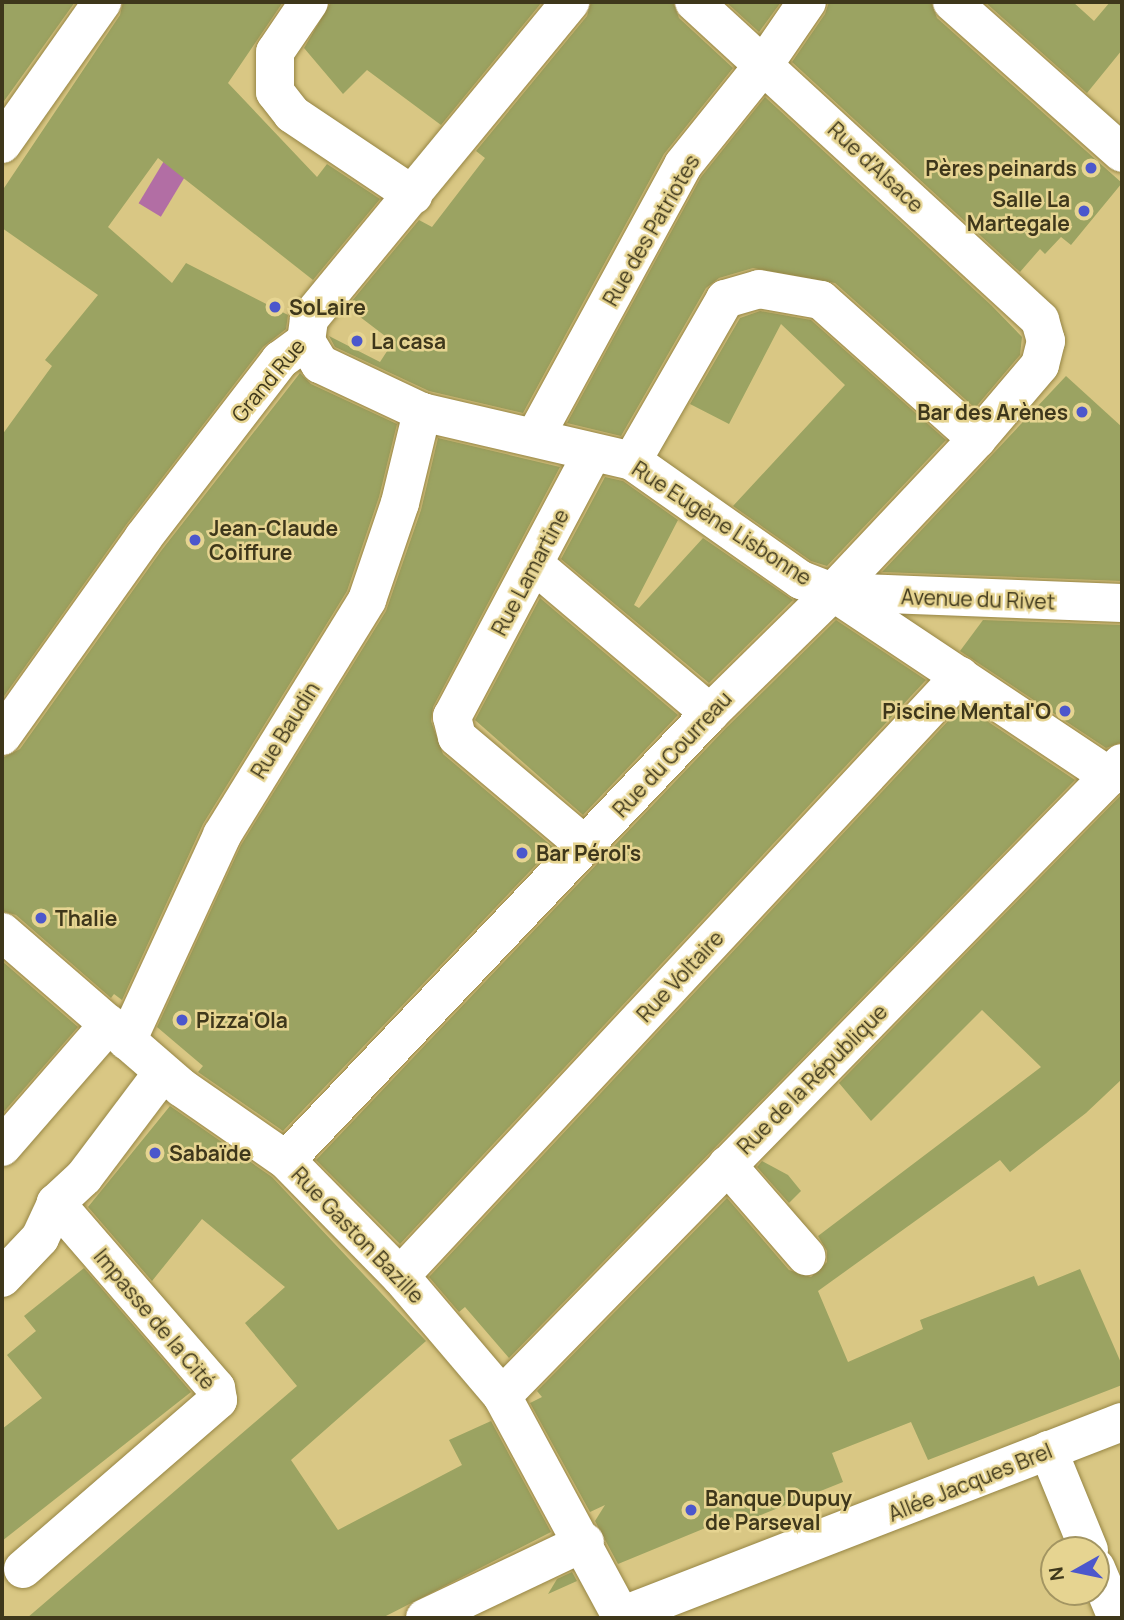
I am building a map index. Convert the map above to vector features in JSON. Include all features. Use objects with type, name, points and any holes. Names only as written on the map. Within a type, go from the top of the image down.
[{"type":"street","points":[[2,144],[102,2]]},
{"type":"street","points":[[309,2],[275,52],[275,92],[292,114],[412,195]]},
{"type":"street","name":"Grand Rue","points":[[2,736],[143,538],[280,360],[306,341],[309,318],[570,2]]},
{"type":"street","name":"Rue d'Alsace","points":[[694,2],[765,63],[1040,320],[1046,341]]},
{"type":"street","name":"Rue des Patriotes","points":[[536,435],[683,166],[765,63],[807,2]]},
{"type":"street","points":[[952,2],[1122,153]]},
{"type":"street","points":[[632,461],[724,299],[759,289],[821,300],[977,439]]},
{"type":"street","name":"Rue Eugène Lisbonne","points":[[306,341],[320,364],[422,412],[536,435],[592,454],[632,461],[801,580],[833,592],[960,676],[1116,770]]},
{"type":"street","name":"Rue du Courreau","points":[[286,1160],[710,713],[833,592],[977,439],[1040,365],[1046,341]]},
{"type":"street","name":"Rue Baudin","points":[[2,1147],[118,1032],[222,835],[367,600],[400,503],[422,412]]},
{"type":"street","name":"Rue Lamartine","points":[[586,846],[457,737],[452,717],[536,566],[592,454]]},
{"type":"street","points":[[536,566],[710,713]]},
{"type":"street","name":"Avenue du Rivet","points":[[833,592],[1122,603]]},
{"type":"street","name":"Rue Voltaire","points":[[400,1276],[960,676]]},
{"type":"street","name":"Rue de la République","points":[[502,1396],[1116,770]]},
{"type":"street","name":"Rue Gaston Bazille","points":[[2,932],[163,1072],[286,1160],[400,1276],[502,1396],[585,1542],[622,1617]]},
{"type":"street","points":[[2,1278],[40,1238],[57,1203],[84,1177],[163,1072]]},
{"type":"street","points":[[727,1166],[806,1256]]},
{"type":"street","name":"Impasse de la Cité","points":[[23,1569],[218,1399],[216,1388],[57,1203]]},
{"type":"street","name":"Allée Jacques Brel","points":[[622,1617],[1122,1422]]},
{"type":"street","points":[[1048,1450],[1083,1536]]},
{"type":"street","points":[[425,1618],[585,1542]]},
{"type":"street","points":[[1110,1601],[1117,1618]]},
{"type":"shaded area","points":[[170,151],[192,164],[161,217],[139,203]]},
{"type":"building","points":[[2,2],[75,2],[2,104]]},
{"type":"building","points":[[123,2],[283,2],[228,83],[317,177],[327,164],[380,199],[313,280],[158,158],[108,227],[172,283],[186,263],[288,315],[286,329],[263,347],[126,525],[2,699],[2,435],[52,366],[45,360],[98,295],[2,228],[2,191],[120,15]]},
{"type":"building","points":[[331,2],[542,2],[441,125],[367,70],[343,94],[304,48]]},
{"type":"building","points":[[591,2],[673,2],[679,18],[733,68],[664,154],[523,413],[429,391],[335,347],[329,336],[380,362],[393,342],[347,307],[419,220],[432,227],[485,158],[476,151],[587,16]]},
{"type":"building","points":[[726,2],[781,2],[759,32]]},
{"type":"building","points":[[829,2],[931,2],[937,18],[1122,183],[1071,245],[1061,237],[1045,254],[1040,249],[1020,272],[792,62],[825,14]]},
{"type":"building","points":[[985,2],[1073,2],[1094,21],[1110,2],[1122,2],[1122,50],[1087,93]]},
{"type":"building","points":[[765,97],[991,305],[1022,337],[1020,355],[975,408],[835,283],[753,268],[719,278],[706,288],[621,436],[567,423],[701,177]]},
{"type":"building","points":[[760,311],[811,320],[946,440],[827,566],[811,561],[733,506],[845,385],[781,324],[729,424],[690,404],[740,318]]},
{"type":"building","points":[[300,373],[311,384],[397,424],[379,497],[347,591],[203,824],[122,1000],[114,994],[111,998],[16,915],[2,911],[2,758],[20,749],[161,551]]},
{"type":"building","points":[[1066,376],[1122,427],[1122,581],[882,572]]},
{"type":"building","points":[[438,438],[560,467],[433,707],[431,721],[443,754],[553,847],[283,1131],[198,1072],[203,1066],[157,1027],[241,845],[386,611],[421,510]]},
{"type":"building","points":[[605,477],[623,481],[678,520],[634,605],[639,608],[703,538],[793,600],[709,683],[561,559]]},
{"type":"building","points":[[540,598],[678,715],[583,815],[475,720]]},
{"type":"building","points":[[836,620],[926,680],[400,1244],[316,1160],[726,728]]},
{"type":"building","points":[[983,620],[1122,625],[1122,742],[1106,748],[960,651]]},
{"type":"building","points":[[963,705],[1075,780],[509,1358],[465,1307],[459,1312],[429,1277]]},
{"type":"building","points":[[1122,794],[1122,1079],[1086,1113],[1010,1172],[1000,1160],[818,1291],[848,1362],[923,1329],[920,1320],[1034,1276],[1038,1286],[1080,1269],[1122,1365],[1122,1385],[928,1460],[911,1422],[832,1453],[843,1482],[736,1525],[732,1517],[618,1564],[595,1521],[605,1505],[590,1512],[530,1403],[542,1397],[537,1391],[727,1198],[789,1270],[811,1277],[827,1262],[827,1251],[818,1236],[1041,1067],[982,1010],[871,1121],[839,1083]]},
{"type":"building","points":[[2,961],[78,1027],[2,1114]]},
{"type":"building","points":[[170,1106],[272,1177],[426,1341],[291,1460],[338,1530],[462,1465],[449,1440],[491,1421],[551,1532],[382,1618],[27,1618],[297,1386],[245,1323],[285,1287],[202,1219],[152,1281],[88,1207]]},
{"type":"building","points":[[762,1161],[788,1175],[801,1191],[789,1203],[757,1167]]},
{"type":"building","points":[[84,1268],[191,1392],[2,1541],[2,1429],[42,1398],[7,1355],[36,1331],[24,1316]]},
{"type":"building","points":[[572,1572],[577,1581],[548,1594],[557,1579]]},
{"type":"place","name":"Pères peinards","points":[[1091,168]]},
{"type":"place","name":"Salle La Martegale","points":[[1084,211]]},
{"type":"place","name":"SoLaire","points":[[275,307]]},
{"type":"place","name":"La casa","points":[[357,341]]},
{"type":"place","name":"Bar des Arènes","points":[[1082,412]]},
{"type":"place","name":"Jean-Claude Coiffure","points":[[195,540]]},
{"type":"place","name":"Piscine Mental'O","points":[[1065,711]]},
{"type":"place","name":"Bar Pérol's","points":[[522,853]]},
{"type":"place","name":"Thalie","points":[[41,918]]},
{"type":"place","name":"Pizza'Ola","points":[[182,1020]]},
{"type":"place","name":"Sabaïde","points":[[155,1153]]},
{"type":"place","name":"Banque Dupuy de Parseval","points":[[691,1510]]}]
